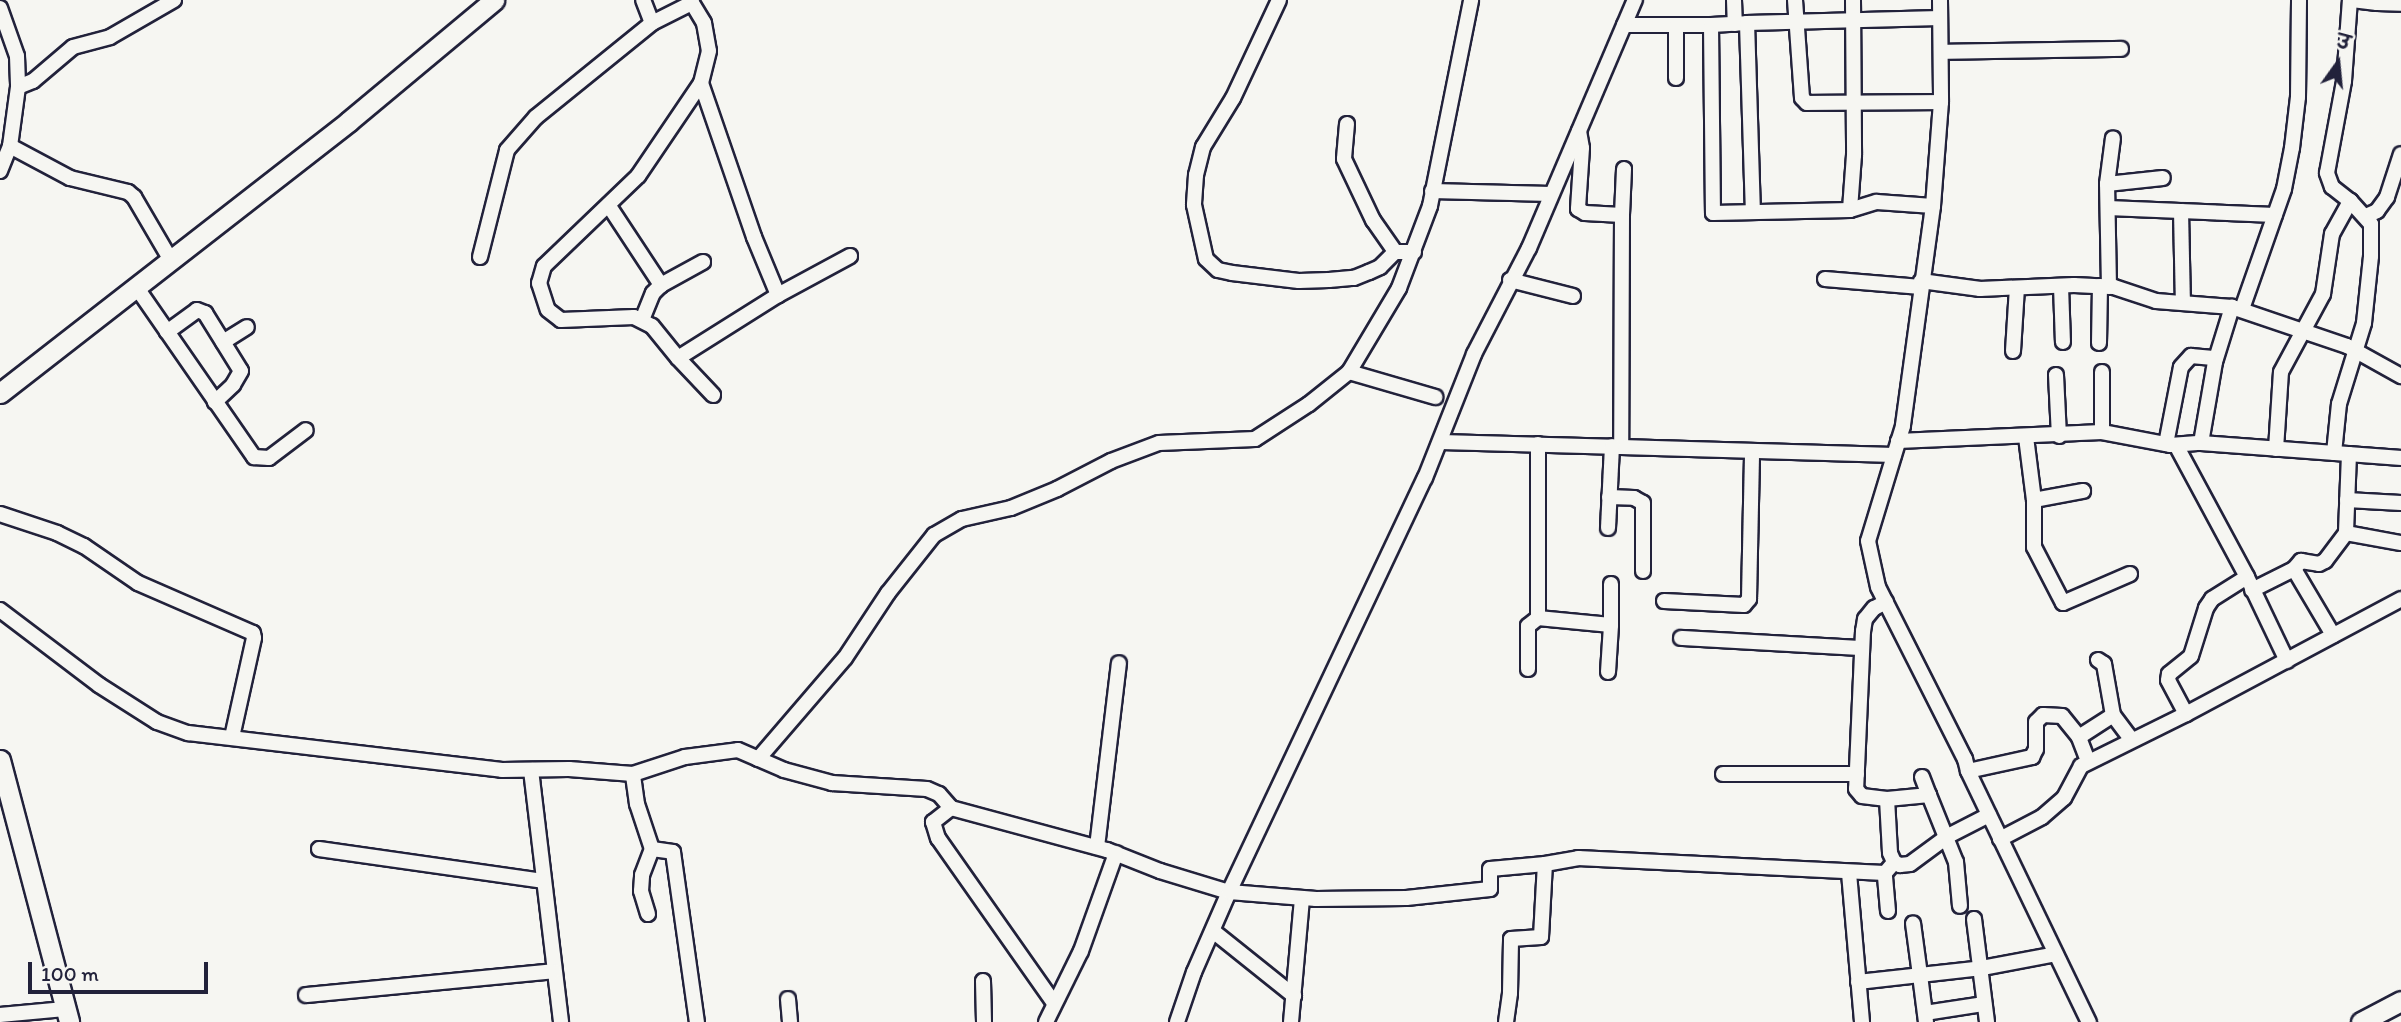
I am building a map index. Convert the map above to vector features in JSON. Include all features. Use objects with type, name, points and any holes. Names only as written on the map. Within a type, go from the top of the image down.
[{"type":"main road","points":[[0,393],[172,262],[349,121],[494,0]]},
{"type":"main road","points":[[0,760],[67,1016]]},
{"type":"main road","points":[[2361,1022],[2401,1001]]},
{"type":"street","points":[[18,87],[33,81],[74,47],[110,37],[174,0]]},
{"type":"street","points":[[643,0],[652,23]]},
{"type":"street","points":[[1279,0],[1233,98],[1203,147],[1196,175],[1194,205],[1206,259],[1218,270],[1232,273],[1299,281],[1329,280],[1354,278],[1369,272],[1380,267],[1395,252],[1414,252]]},
{"type":"street","points":[[758,759],[845,658],[888,593],[934,535],[962,519],[1011,508],[1057,489],[1111,461],[1160,443],[1255,439],[1309,404],[1349,372],[1399,288],[1414,252],[1432,191],[1471,0]]},
{"type":"street","points":[[1177,1022],[1194,972],[1228,892],[1281,787],[1441,442],[1474,354],[1510,280],[1529,248],[1635,0]]},
{"type":"street","points":[[1734,0],[1741,23],[1753,211]]},
{"type":"street","points":[[1795,0],[1802,98],[1807,103],[1941,102]]},
{"type":"street","points":[[1850,210],[1854,155],[1853,0]]},
{"type":"street","points":[[1940,0],[1941,102],[1933,206],[1903,426],[1868,541],[1878,587],[1965,760],[2000,839],[2089,1022]]},
{"type":"street","points":[[2201,443],[2216,358],[2275,215],[2292,148],[2298,97],[2299,0]]},
{"type":"street","points":[[2186,714],[2168,680],[2169,674],[2191,656],[2206,608],[2212,598],[2294,569],[2301,561],[2319,564],[2325,561],[2346,533],[2347,500],[2341,454],[2339,404],[2357,351],[2369,282],[2371,224],[2366,215],[2332,187],[2327,173],[2344,81],[2351,0],[2401,4]]},
{"type":"street","points":[[480,257],[502,161],[513,142],[536,117],[652,23],[694,1],[704,23],[709,51],[701,83],[638,176],[544,266],[540,283],[545,304],[553,316],[561,320],[627,316],[652,326],[713,395]]},
{"type":"street","points":[[0,8],[17,56],[18,87],[10,146],[0,171]]},
{"type":"street","points":[[1624,25],[1676,26],[1940,18]]},
{"type":"street","points":[[1711,25],[1713,213],[1850,210],[1877,202],[1933,206]]},
{"type":"street","points":[[1676,26],[1676,78]]},
{"type":"street","points":[[1941,52],[2121,49]]},
{"type":"street","points":[[701,83],[754,237],[778,295]]},
{"type":"street","points":[[1347,124],[1345,159],[1373,220],[1395,252]]},
{"type":"street","points":[[1579,131],[1582,148],[1577,209],[1586,213],[1622,215]]},
{"type":"street","points":[[2099,343],[2105,287],[2107,184],[2113,138]]},
{"type":"street","points":[[10,146],[70,177],[128,192],[134,197],[172,262]]},
{"type":"street","points":[[2366,215],[2377,211],[2387,197],[2401,154]]},
{"type":"street","points":[[1608,528],[1609,498],[1617,447],[1625,169]]},
{"type":"street","points":[[2107,184],[2163,178]]},
{"type":"street","points":[[1432,191],[1551,194]]},
{"type":"street","points":[[2276,449],[2281,372],[2323,294],[2332,234],[2350,201]]},
{"type":"street","points":[[609,206],[661,285]]},
{"type":"street","points":[[2108,208],[2275,215]]},
{"type":"street","points":[[2181,211],[2183,303]]},
{"type":"street","points":[[678,358],[778,295],[850,256]]},
{"type":"street","points":[[642,320],[653,293],[661,285],[703,262]]},
{"type":"street","points":[[1825,279],[1980,289],[2105,287],[2155,301],[2237,308],[2357,351],[2401,376]]},
{"type":"street","points":[[1510,280],[1573,296]]},
{"type":"street","points":[[2061,286],[2063,342]]},
{"type":"street","points":[[137,288],[254,457],[269,458],[306,430]]},
{"type":"street","points":[[2013,351],[2017,288]]},
{"type":"street","points":[[167,332],[197,310],[205,313],[241,371],[233,385],[215,402]]},
{"type":"street","points":[[223,342],[247,327]]},
{"type":"street","points":[[2216,358],[2192,356],[2181,367],[2171,445],[2250,584],[2287,661]]},
{"type":"street","points":[[1349,372],[1436,397]]},
{"type":"street","points":[[2102,372],[2102,432]]},
{"type":"street","points":[[2056,375],[2059,436]]},
{"type":"street","points":[[1441,442],[1752,451],[1896,448],[2102,432],[2171,445],[2201,443],[2401,458]]},
{"type":"street","points":[[2026,437],[2034,500],[2034,547],[2063,603],[2130,574]]},
{"type":"street","points":[[1538,444],[1538,618]]},
{"type":"street","points":[[1664,601],[1744,605],[1749,599],[1752,451]]},
{"type":"street","points":[[2034,500],[2083,491]]},
{"type":"street","points":[[1609,498],[1634,498],[1643,503],[1643,571]]},
{"type":"street","points":[[2347,500],[2401,503]]},
{"type":"street","points":[[0,514],[35,523],[75,542],[138,583],[253,633],[232,737]]},
{"type":"street","points":[[2346,533],[2401,542]]},
{"type":"street","points":[[2294,569],[2333,635]]},
{"type":"street","points":[[1608,672],[1611,584]]},
{"type":"street","points":[[2000,839],[2042,817],[2064,798],[2081,766],[2088,761],[2186,714],[2401,599]]},
{"type":"street","points":[[1886,602],[1874,608],[1864,619],[1857,774],[1859,794],[1887,799],[1929,795]]},
{"type":"street","points":[[0,610],[99,685],[157,722],[188,733],[502,770],[569,769],[633,774],[685,757],[738,750],[783,770],[832,783],[905,785],[927,789],[939,794],[951,808],[1097,847],[1228,892],[1302,898],[1406,898],[1490,889],[1490,869],[1578,858],[1849,873],[1910,864],[1948,836],[1989,815]]},
{"type":"street","points":[[1528,669],[1528,626],[1538,618],[1611,625]]},
{"type":"street","points":[[1681,638],[1862,648]]},
{"type":"street","points":[[2098,660],[2104,664],[2113,715],[2131,739]]},
{"type":"street","points":[[1097,847],[1119,663]]},
{"type":"street","points":[[1968,771],[2032,757],[2036,749],[2036,722],[2043,715],[2062,716],[2080,737],[2088,761]]},
{"type":"street","points":[[2080,737],[2113,715]]},
{"type":"street","points":[[531,770],[561,1022]]},
{"type":"street","points":[[633,774],[637,804],[652,849],[642,875],[641,891],[648,914]]},
{"type":"street","points":[[1723,774],[1857,774]]},
{"type":"street","points":[[1922,778],[1948,836],[1958,869],[1959,906]]},
{"type":"street","points":[[1887,799],[1890,853],[1888,911]]},
{"type":"street","points":[[951,808],[933,822],[938,838],[1055,1003]]},
{"type":"street","points":[[318,849],[543,881]]},
{"type":"street","points":[[652,849],[673,852],[697,1022]]},
{"type":"street","points":[[1046,1022],[1082,951],[1116,853]]},
{"type":"street","points":[[1506,1022],[1510,993],[1511,939],[1541,937],[1545,864]]},
{"type":"street","points":[[1849,873],[1862,1022]]},
{"type":"street","points":[[1291,1022],[1302,898]]},
{"type":"street","points":[[1974,919],[1987,1022]]},
{"type":"street","points":[[1913,923],[1926,1018],[1984,1004]]},
{"type":"street","points":[[1213,931],[1294,996]]},
{"type":"street","points":[[1858,982],[1982,968],[2056,954]]},
{"type":"street","points":[[306,995],[554,971]]},
{"type":"street","points":[[984,981],[984,1022]]},
{"type":"street","points":[[788,999],[790,1022]]},
{"type":"street","points":[[0,1015],[67,1016]]}]
